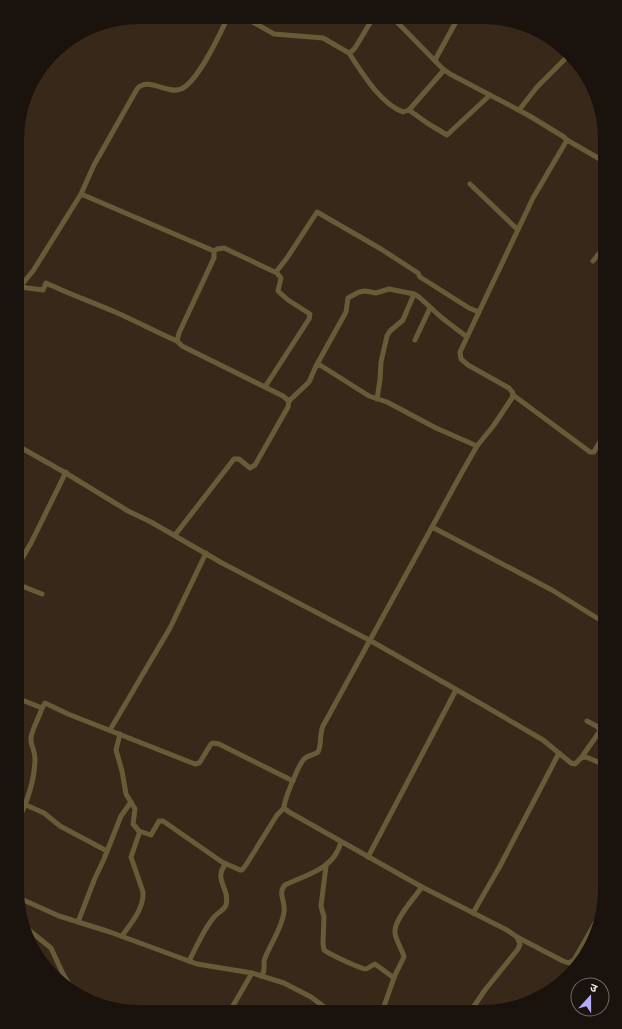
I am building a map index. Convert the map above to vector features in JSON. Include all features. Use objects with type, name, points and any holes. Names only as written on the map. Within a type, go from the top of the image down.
[{"type":"street","points":[[24,282],[33,271],[81,194],[94,165],[137,89],[142,84],[173,90],[183,88],[192,80],[205,62],[224,24]]},
{"type":"street","points":[[256,24],[274,34],[323,38],[349,53],[369,82],[384,99],[400,111],[405,112],[409,110],[444,70]]},
{"type":"street","points":[[349,53],[353,51],[369,24]]},
{"type":"street","points":[[399,24],[444,70],[518,110],[598,158]]},
{"type":"street","points":[[435,60],[455,24]]},
{"type":"street","points":[[518,110],[537,87],[565,59]]},
{"type":"street","points":[[409,110],[426,123],[447,135],[490,95]]},
{"type":"street","points":[[567,140],[540,184],[460,352],[461,359],[468,365],[509,388],[513,395],[590,452],[594,452],[598,446]]},
{"type":"street","points":[[470,184],[518,230]]},
{"type":"street","points":[[81,194],[214,251],[224,248],[276,272],[281,278],[278,291],[291,302],[309,313],[310,316],[265,387]]},
{"type":"street","points":[[276,272],[317,212],[381,249],[418,274],[420,277],[469,308],[479,312]]},
{"type":"street","points":[[177,341],[183,324],[214,258],[214,251]]},
{"type":"street","points":[[593,261],[598,255]]},
{"type":"street","points":[[24,288],[43,290],[46,283],[76,295],[177,341],[182,346],[290,401]]},
{"type":"street","points":[[175,535],[234,459],[239,459],[250,468],[255,465],[290,401],[308,382],[347,308],[348,298],[350,296],[365,291],[376,294],[389,289],[414,294],[467,337]]},
{"type":"street","points":[[377,399],[380,383],[381,362],[387,336],[390,331],[403,320],[414,294]]},
{"type":"street","points":[[415,340],[430,308]]},
{"type":"street","points":[[316,366],[320,365],[327,368],[367,395],[392,405],[436,428],[477,446]]},
{"type":"street","points":[[120,734],[116,746],[116,755],[122,771],[126,794],[135,809],[133,824],[139,831],[151,835],[160,821],[163,821],[226,864],[237,870],[242,870],[277,815],[284,808],[293,781],[304,759],[318,752],[321,745],[323,726],[477,446],[494,425],[513,395]]},
{"type":"street","points":[[24,449],[66,472],[128,511],[175,535],[244,574],[371,640],[543,740],[573,764],[581,758],[598,734]]},
{"type":"street","points":[[24,555],[66,472]]},
{"type":"street","points":[[432,527],[556,592],[598,619]]},
{"type":"street","points":[[110,730],[170,628],[206,553]]},
{"type":"street","points":[[24,587],[42,594]]},
{"type":"street","points":[[368,857],[456,690]]},
{"type":"street","points":[[24,701],[42,708]]},
{"type":"street","points":[[24,809],[31,787],[35,760],[31,736],[43,704],[47,704],[61,711],[195,764],[199,764],[211,744],[216,743],[293,781]]},
{"type":"street","points":[[587,721],[598,728]]},
{"type":"street","points":[[473,913],[500,866],[559,753]]},
{"type":"street","points":[[581,758],[589,758],[598,762]]},
{"type":"street","points":[[78,922],[121,816],[131,802]]},
{"type":"street","points":[[26,805],[44,813],[60,826],[106,851]]},
{"type":"street","points":[[284,808],[288,812],[422,887],[507,930],[566,963],[574,960],[589,933]]},
{"type":"street","points":[[122,936],[137,914],[144,897],[131,857],[139,837],[139,831]]},
{"type":"street","points":[[261,976],[264,972],[265,958],[284,915],[285,905],[281,895],[282,888],[285,885],[326,866],[335,857],[341,842]]},
{"type":"street","points":[[189,961],[209,924],[225,907],[226,897],[220,878],[222,870],[226,864]]},
{"type":"street","points":[[326,866],[321,906],[324,917],[324,950],[363,968],[369,968],[375,964],[394,978]]},
{"type":"street","points":[[384,1005],[394,978],[404,957],[395,935],[396,927],[399,920],[422,887]]},
{"type":"street","points":[[25,901],[59,916],[122,936],[189,961],[206,966],[252,973],[298,989],[322,1005]]},
{"type":"street","points":[[33,933],[51,948],[65,977]]},
{"type":"street","points":[[475,1005],[518,949],[520,944],[518,937]]},
{"type":"street","points":[[233,1005],[252,973]]}]
